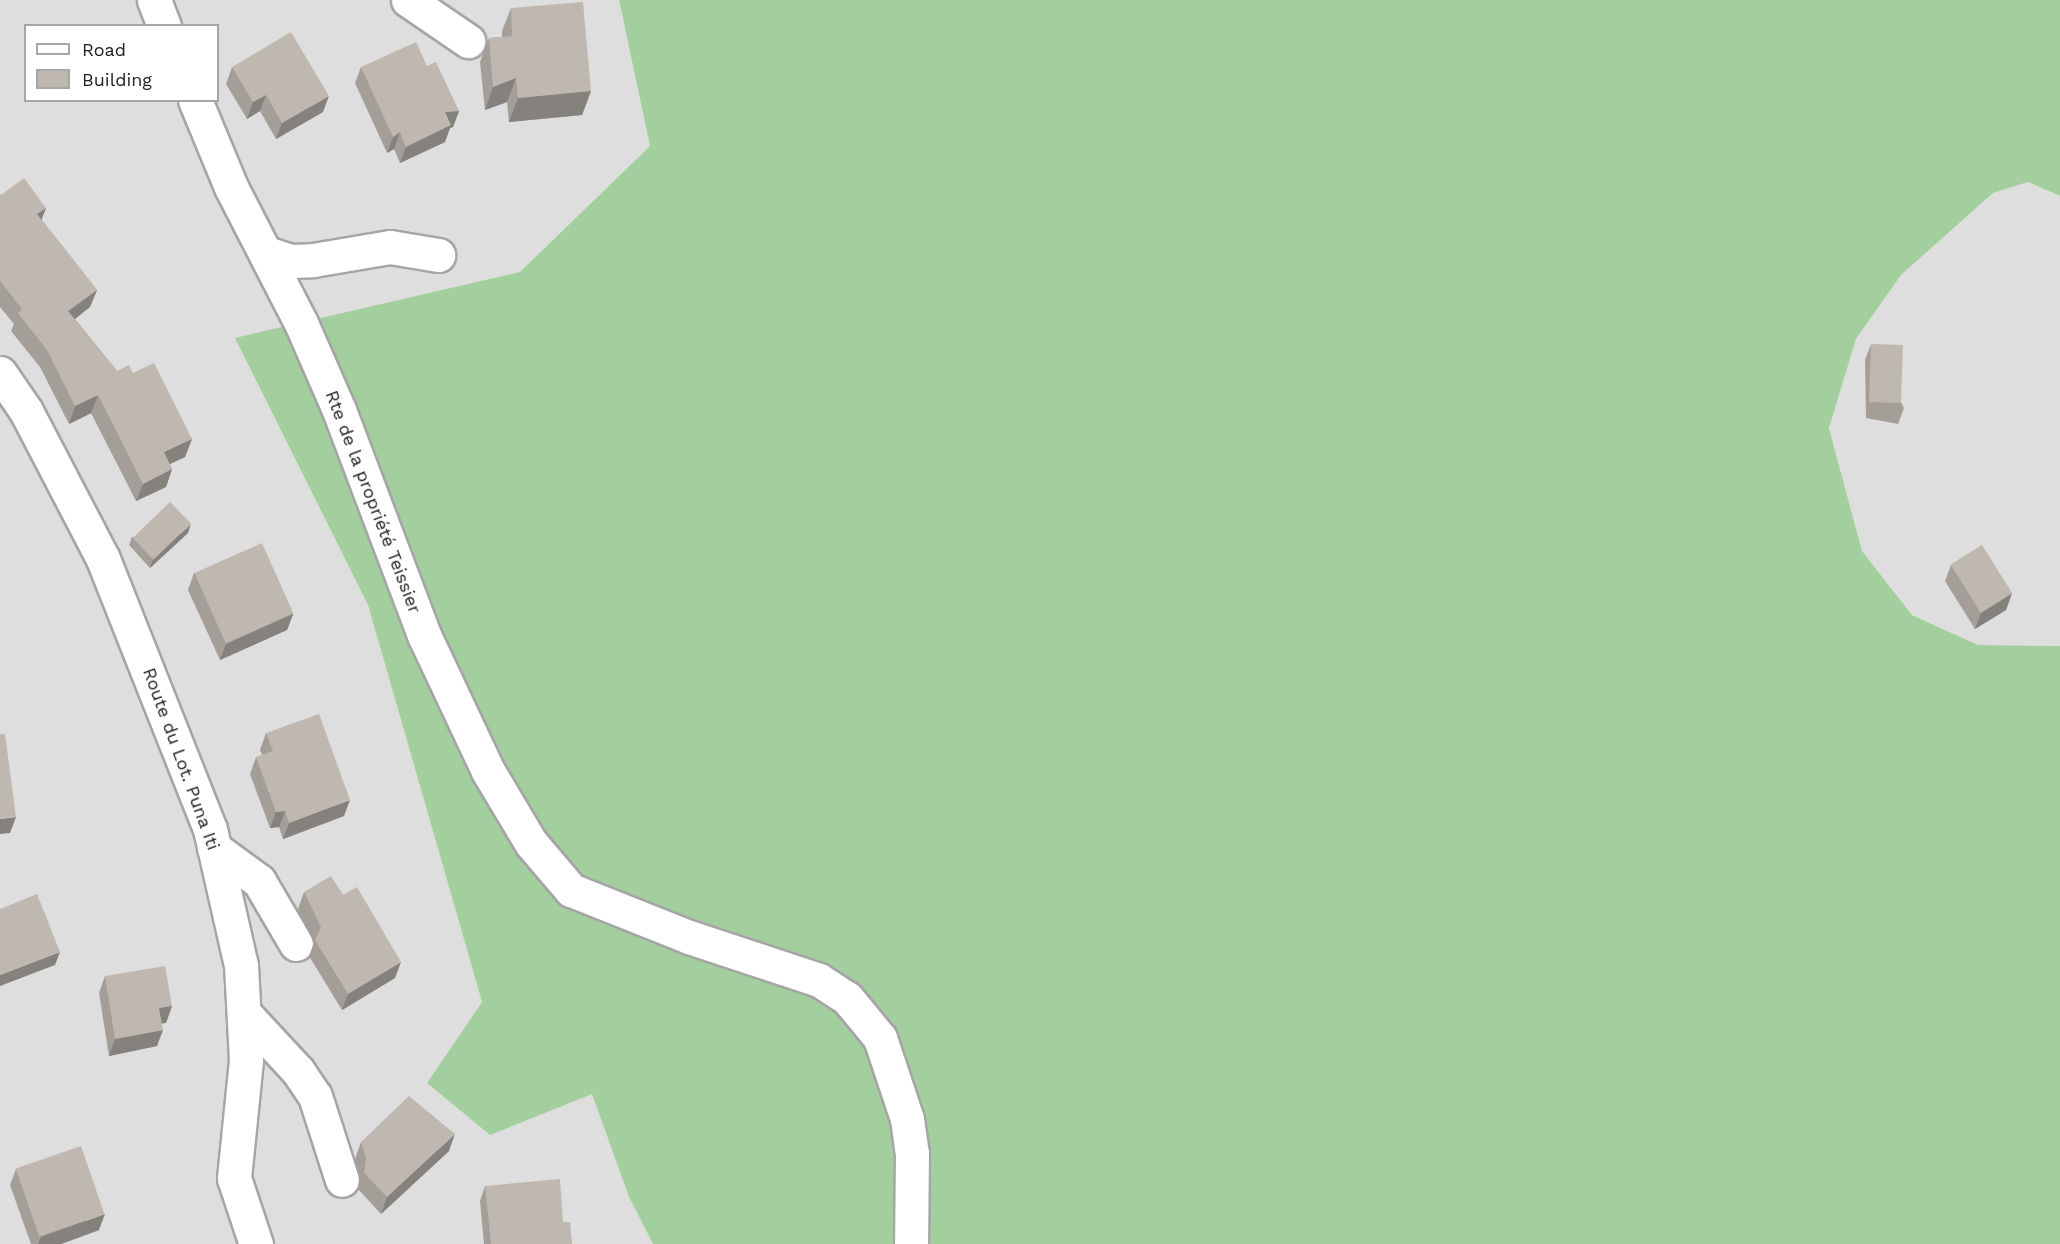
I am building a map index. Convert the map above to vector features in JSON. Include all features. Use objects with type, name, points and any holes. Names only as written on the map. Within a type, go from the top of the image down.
[{"type":"street","points":[[154,0],[163,24]]},
{"type":"street","points":[[408,0],[468,41]]},
{"type":"street","name":"Rte de la propriété Teissier","points":[[196,102],[231,187],[267,253],[339,410],[424,635],[462,720],[531,843],[570,890],[689,937],[819,980],[847,998],[880,1038],[907,1119],[912,1153],[911,1244]]},
{"type":"street","points":[[267,253],[290,261],[313,260],[390,247],[438,255]]},
{"type":"street","name":"Route du Lot. Puna Iti","points":[[0,373],[26,411],[103,559],[168,717],[214,848],[241,965],[245,1014],[246,1060],[234,1178],[256,1244]]},
{"type":"street","points":[[214,848],[259,881],[296,944]]},
{"type":"street","points":[[245,1014],[298,1071],[315,1096],[342,1180]]},
{"type":"shaded area","points":[[0,0],[619,0],[650,146],[520,272],[236,339],[368,605],[482,1002],[427,1083],[490,1135],[592,1093],[629,1197],[653,1244],[0,1244]]},
{"type":"shaded area","points":[[2028,182],[2060,196],[2060,646],[1978,645],[1912,615],[1862,551],[1829,428],[1856,339],[1901,275],[1993,193]]},
{"type":"green space","points":[[619,0],[2060,0],[2060,196],[2028,182],[1993,193],[1901,275],[1856,339],[1829,428],[1862,551],[1912,615],[1978,645],[2060,646],[2060,1244],[653,1244],[629,1197],[592,1094],[490,1135],[427,1083],[482,1002],[368,605],[235,338],[520,272],[650,146]]},
{"type":"building","points":[[583,2],[591,91],[518,98],[516,78],[493,87],[489,38],[512,36],[511,8]]},
{"type":"building","points":[[291,32],[329,96],[282,123],[266,95],[253,102],[232,67]]},
{"type":"building","points":[[416,42],[427,66],[436,62],[459,111],[445,112],[451,125],[406,147],[400,132],[393,137],[361,67]]},
{"type":"building","points":[[24,178],[46,208],[37,214],[97,290],[68,311],[117,371],[129,365],[133,373],[154,363],[192,439],[164,452],[172,469],[143,484],[98,395],[75,406],[47,350],[18,313],[22,309],[0,281],[0,194]]},
{"type":"building","points":[[1871,344],[1903,345],[1901,403],[1869,402]]},
{"type":"building","points":[[170,502],[191,524],[153,560],[133,538]]},
{"type":"building","points":[[262,543],[293,613],[226,643],[194,573]]},
{"type":"building","points":[[1982,545],[2012,593],[1981,613],[1951,565]]},
{"type":"building","points":[[319,714],[350,800],[289,823],[285,811],[276,812],[256,757],[273,751],[266,733]]},
{"type":"building","points":[[0,734],[5,734],[16,817],[0,819]]},
{"type":"building","points":[[331,876],[343,895],[357,887],[401,962],[348,994],[315,940],[321,927],[304,892]]},
{"type":"building","points":[[37,894],[60,952],[0,975],[0,909]]},
{"type":"building","points":[[165,966],[172,1006],[159,1008],[163,1030],[115,1039],[105,976]]},
{"type":"building","points":[[409,1096],[455,1134],[387,1197],[364,1173],[366,1158],[361,1142]]},
{"type":"building","points":[[81,1146],[104,1214],[39,1237],[16,1168]]},
{"type":"building","points":[[560,1179],[563,1222],[570,1222],[572,1244],[491,1244],[485,1186]]}]
